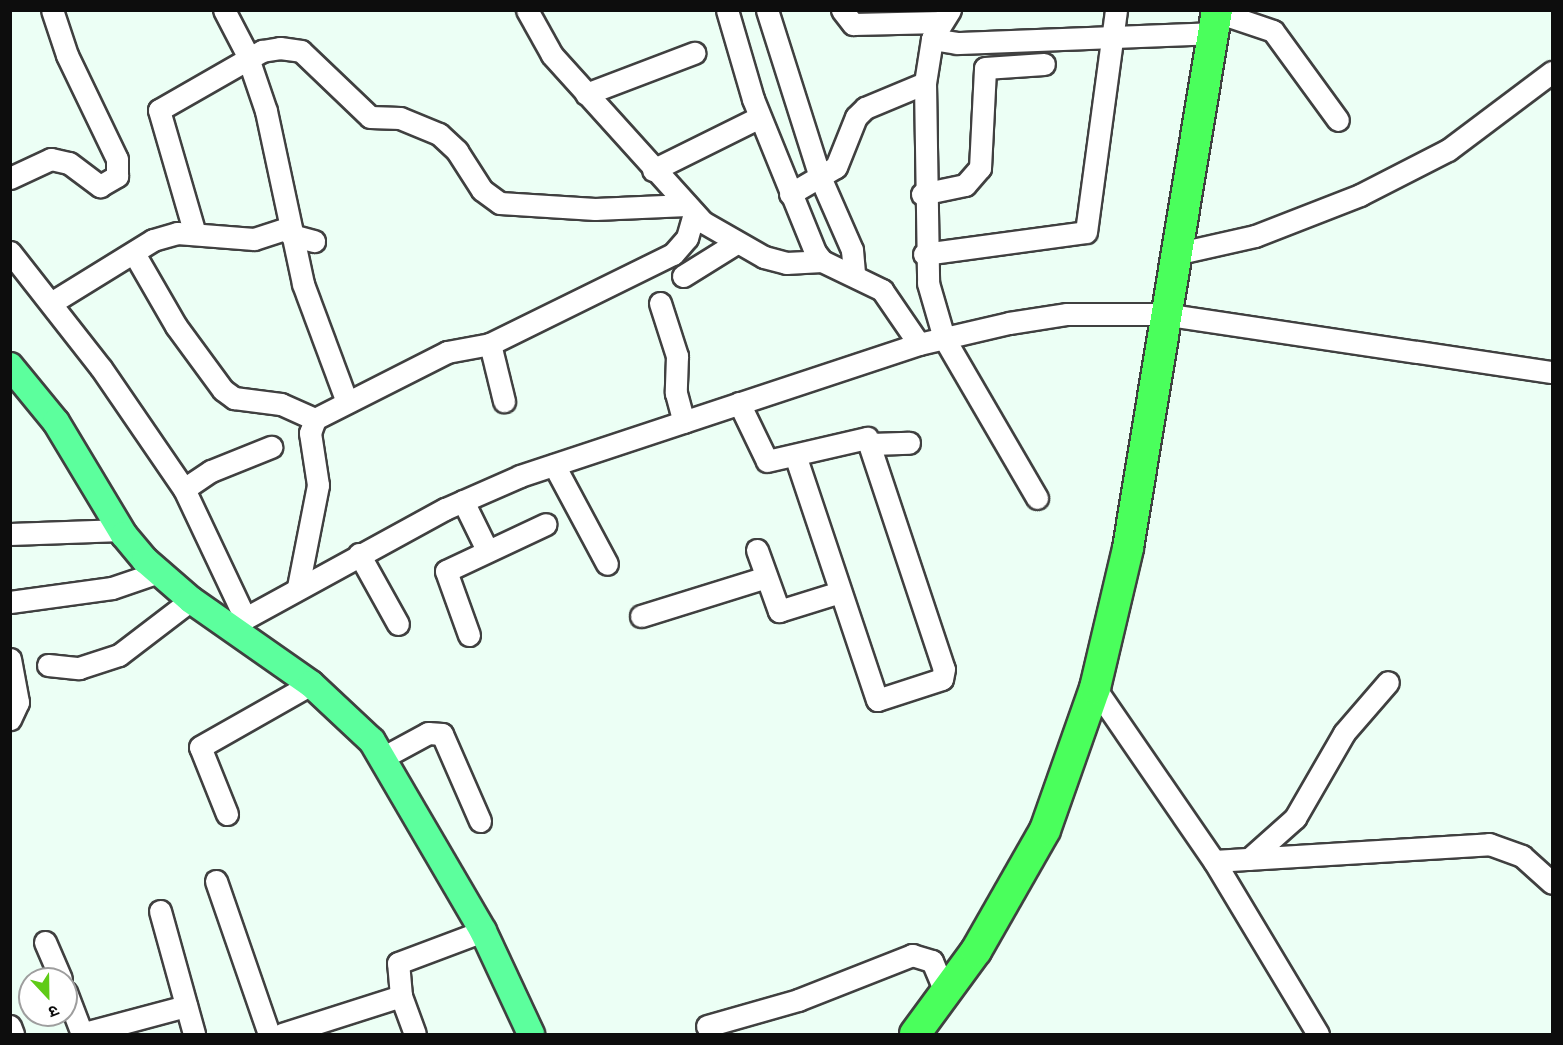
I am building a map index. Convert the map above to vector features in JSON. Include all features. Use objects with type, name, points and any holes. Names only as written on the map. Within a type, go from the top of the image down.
[{"type":"highway","points":[[915,1035],[976,951],[1045,830],[1095,688],[1128,548],[1163,314],[1216,19]]},
{"type":"main road","points":[[10,366],[56,422],[122,530],[159,572],[191,600],[239,621],[358,725],[382,758],[483,932],[531,1035]]},
{"type":"street","points":[[10,178],[51,159],[69,163],[100,186],[117,176],[117,159],[67,55],[52,10]]},
{"type":"street","points":[[224,10],[250,60],[266,111],[310,308],[347,402]]},
{"type":"street","points":[[527,10],[552,55],[690,209],[736,243],[786,263],[822,261],[854,274],[882,290],[919,344]]},
{"type":"street","points":[[727,10],[760,117],[790,194],[822,261]]},
{"type":"street","points":[[766,10],[820,177],[852,250],[854,274]]},
{"type":"street","points":[[842,10],[853,24],[941,24],[957,43],[1113,34],[1216,19],[1273,31],[1338,120]]},
{"type":"street","points":[[924,254],[1086,232],[1116,10]]},
{"type":"street","points":[[941,24],[925,83],[922,194],[924,254],[944,338],[1036,498]]},
{"type":"street","points":[[195,234],[159,110],[250,60],[280,48],[302,51],[359,112],[422,124],[439,134],[457,151],[482,190],[500,203],[596,209],[690,209]]},
{"type":"street","points":[[586,94],[694,52]]},
{"type":"street","points":[[922,194],[965,185],[980,168],[985,68],[1044,64]]},
{"type":"street","points":[[1175,255],[1255,236],[1360,195],[1448,150],[1547,76]]},
{"type":"street","points":[[790,194],[820,177],[842,160],[856,117],[865,108],[925,83]]},
{"type":"street","points":[[653,170],[760,117]]},
{"type":"street","points":[[298,586],[318,485],[310,433],[315,419],[447,352],[490,344],[673,254],[687,238],[690,209]]},
{"type":"street","points":[[51,303],[135,255],[153,240],[195,234],[233,240],[291,231],[314,241]]},
{"type":"street","points":[[683,276],[736,243]]},
{"type":"street","points":[[10,252],[51,303],[184,489],[239,621],[298,586],[463,501],[554,465],[919,344],[1066,314],[1163,314],[1478,363],[1552,372]]},
{"type":"street","points":[[135,255],[176,326],[223,390],[234,398],[281,404],[315,419]]},
{"type":"street","points":[[660,303],[677,356],[676,393],[684,422]]},
{"type":"street","points":[[490,344],[504,401]]},
{"type":"street","points":[[739,403],[764,459],[795,455],[854,437],[871,444],[909,443]]},
{"type":"street","points":[[795,455],[877,700],[942,679],[944,669],[871,444]]},
{"type":"street","points":[[184,489],[230,461],[271,447]]},
{"type":"street","points":[[554,465],[607,564]]},
{"type":"street","points":[[463,501],[487,550]]},
{"type":"street","points":[[469,635],[446,571],[546,524]]},
{"type":"street","points":[[10,534],[122,530]]},
{"type":"street","points":[[757,550],[766,578],[782,613],[840,592]]},
{"type":"street","points":[[359,554],[398,624]]},
{"type":"street","points":[[10,602],[112,588],[159,572]]},
{"type":"street","points":[[641,616],[766,578]]},
{"type":"street","points":[[48,665],[79,668],[119,655],[191,600]]},
{"type":"street","points":[[10,659],[18,702],[10,719]]},
{"type":"street","points":[[1249,859],[1295,818],[1344,733],[1389,682]]},
{"type":"street","points":[[227,814],[200,747],[311,684]]},
{"type":"street","points":[[1095,688],[1214,861],[1318,1035]]},
{"type":"street","points":[[382,758],[428,733],[442,734],[480,821]]},
{"type":"street","points":[[1214,861],[1489,844],[1522,856],[1552,884]]},
{"type":"street","points":[[216,880],[269,1035]]},
{"type":"street","points":[[160,911],[194,1035]]},
{"type":"street","points":[[415,1035],[401,996],[398,963],[483,932]]},
{"type":"street","points":[[45,942],[56,967]]},
{"type":"street","points":[[707,1026],[798,1000],[912,955],[932,961],[945,991]]},
{"type":"street","points":[[282,1035],[335,1026],[401,996]]},
{"type":"street","points":[[82,1034],[186,1006]]},
{"type":"street","points":[[10,1026],[14,1035]]}]
